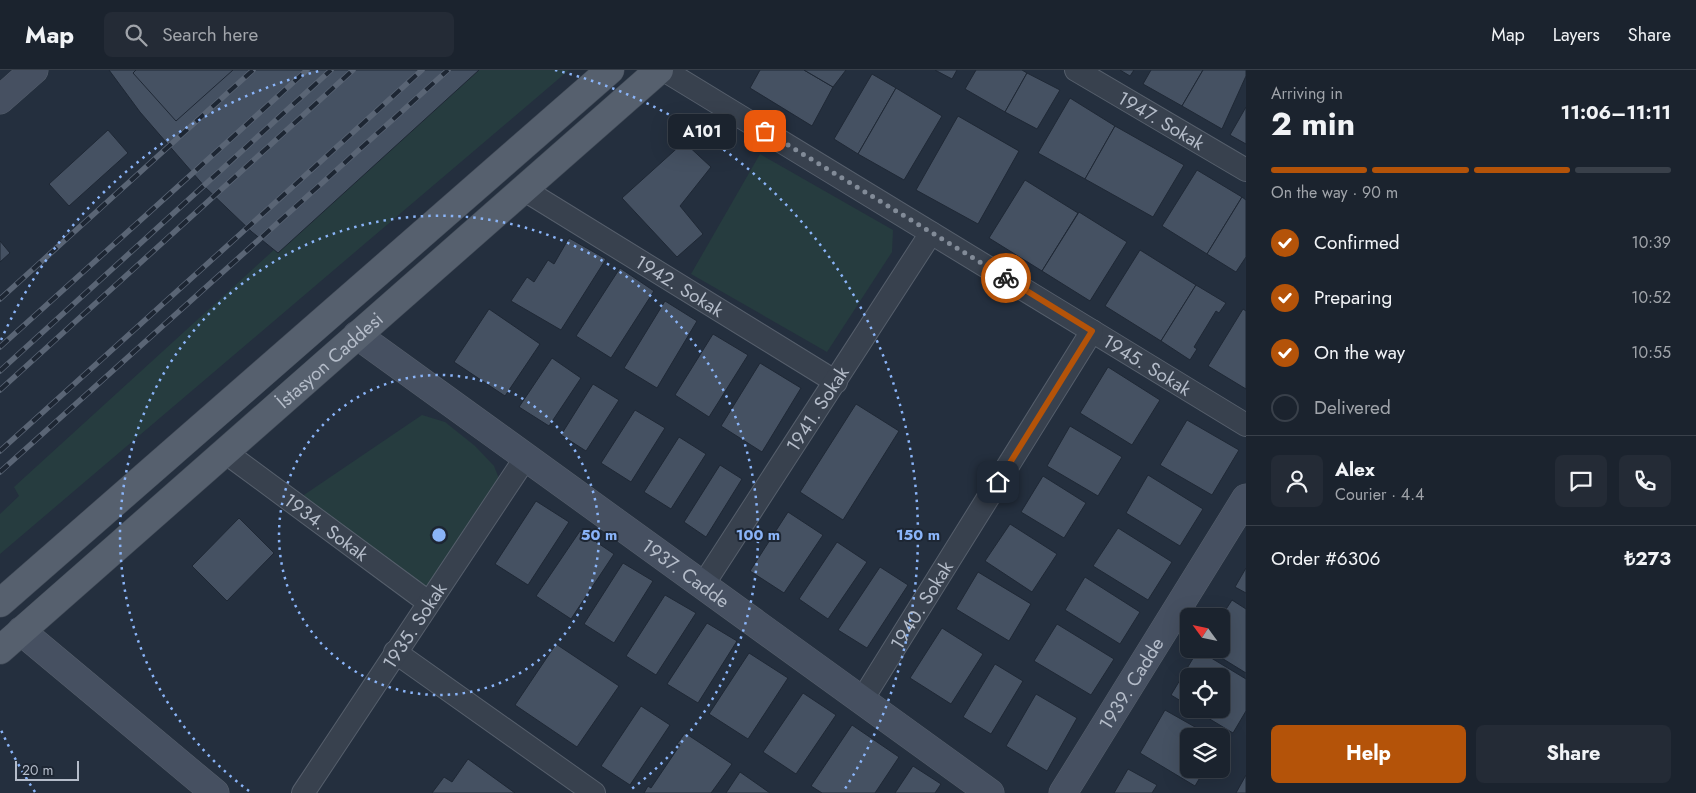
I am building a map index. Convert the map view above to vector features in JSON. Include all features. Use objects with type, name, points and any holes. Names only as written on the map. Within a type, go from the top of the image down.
[{"type":"main road","name":"İstasyon Caddesi","points":[[0,602],[610,70]]},
{"type":"main road","name":"İstasyon Caddesi","points":[[0,650],[659,70]]},
{"type":"street","points":[[0,100],[34,70]]},
{"type":"street","name":"1945. Sokak","points":[[664,70],[1246,426]]},
{"type":"street","name":"1947. Sokak","points":[[1076,70],[1246,170]]},
{"type":"street","name":"1942. Sokak","points":[[523,189],[836,382]]},
{"type":"street","name":"1941. Sokak","points":[[703,585],[931,233]]},
{"type":"street","name":"1940. Sokak","points":[[862,700],[1092,331]]},
{"type":"street","name":"1937. Cadde","points":[[358,335],[990,793]]},
{"type":"street","name":"1934. Sokak","points":[[225,452],[428,602]]},
{"type":"street","name":"1935. Sokak","points":[[303,793],[526,457]]},
{"type":"street","name":"1939. Cadde","points":[[1063,793],[1246,498]]},
{"type":"street","points":[[21,631],[215,793]]},
{"type":"street","points":[[395,652],[594,793]]},
{"type":"green space","points":[[471,70],[569,70],[0,554],[0,514],[19,496],[14,487]]},
{"type":"green space","points":[[760,154],[893,230],[892,252],[827,352],[691,274]]},
{"type":"green space","points":[[422,415],[445,422],[475,446],[494,466],[500,481],[426,592],[298,499]]},
{"type":"building","points":[[109,70],[479,70],[278,253],[252,232],[205,187],[140,112]]},
{"type":"building","points":[[136,70],[233,70],[176,121],[133,73]]},
{"type":"building","points":[[760,70],[804,70],[833,87],[812,126],[750,88]]},
{"type":"building","points":[[804,70],[846,70],[833,87]]},
{"type":"building","points":[[935,70],[957,70],[952,79]]},
{"type":"building","points":[[976,70],[1022,70],[1027,73],[1005,112],[965,89]]},
{"type":"building","points":[[1120,70],[1134,70],[1130,76]]},
{"type":"building","points":[[1151,70],[1203,70],[1182,106],[1143,84]]},
{"type":"building","points":[[1203,70],[1246,70],[1246,76],[1222,129],[1182,106]]},
{"type":"building","points":[[1027,73],[1060,90],[1037,129],[1005,112]]},
{"type":"building","points":[[872,74],[896,88],[858,154],[834,139]]},
{"type":"building","points":[[896,88],[942,116],[904,180],[858,154]]},
{"type":"building","points":[[1070,98],[1115,126],[1085,179],[1038,153]]},
{"type":"building","points":[[1246,107],[1246,144],[1230,135]]},
{"type":"building","points":[[958,116],[1019,151],[978,224],[916,190]]},
{"type":"building","points":[[1115,126],[1184,165],[1153,217],[1085,179]]},
{"type":"building","points":[[108,130],[128,153],[69,206],[49,184]]},
{"type":"building","points":[[684,142],[711,167],[680,206],[703,234],[677,257],[622,198]]},
{"type":"building","points":[[1197,170],[1242,197],[1207,254],[1162,226]]},
{"type":"building","points":[[1025,180],[1078,213],[1042,271],[989,238]]},
{"type":"building","points":[[1242,197],[1246,200],[1246,257],[1236,272],[1207,254]]},
{"type":"building","points":[[1079,212],[1127,242],[1090,301],[1042,271]]},
{"type":"building","points":[[569,238],[606,259],[561,330],[511,301],[527,277],[534,282],[548,260],[554,264]]},
{"type":"building","points":[[0,241],[10,253],[0,262]]},
{"type":"building","points":[[1140,250],[1196,285],[1161,341],[1105,306]]},
{"type":"building","points":[[620,268],[654,291],[611,358],[576,336]]},
{"type":"building","points":[[1196,285],[1226,303],[1219,313],[1216,311],[1194,347],[1197,349],[1190,360],[1161,341]]},
{"type":"building","points":[[665,301],[697,321],[657,388],[624,368]]},
{"type":"building","points":[[489,309],[540,344],[505,396],[454,362]]},
{"type":"building","points":[[1243,309],[1246,311],[1246,389],[1208,366]]},
{"type":"building","points":[[713,334],[748,355],[709,417],[675,395]]},
{"type":"building","points":[[552,358],[581,378],[549,426],[519,407]]},
{"type":"building","points":[[760,363],[801,388],[762,452],[721,426]]},
{"type":"building","points":[[1108,367],[1160,400],[1132,445],[1080,413]]},
{"type":"building","points":[[593,384],[619,400],[586,451],[561,435]]},
{"type":"building","points":[[856,404],[899,431],[843,520],[800,492]]},
{"type":"building","points":[[635,410],[665,428],[631,482],[601,463]]},
{"type":"building","points":[[1187,420],[1239,450],[1212,495],[1160,465]]},
{"type":"building","points":[[1070,426],[1122,457],[1098,496],[1047,466]]},
{"type":"building","points":[[679,437],[706,454],[671,509],[644,492]]},
{"type":"building","points":[[720,465],[742,479],[706,537],[684,522]]},
{"type":"building","points":[[1148,475],[1203,509],[1180,546],[1126,513]]},
{"type":"building","points":[[1043,476],[1086,503],[1064,538],[1021,512]]},
{"type":"building","points":[[536,501],[569,522],[528,585],[495,564]]},
{"type":"building","points":[[788,512],[823,535],[784,593],[750,571]]},
{"type":"building","points":[[239,518],[274,553],[227,601],[192,566]]},
{"type":"building","points":[[1010,524],[1057,554],[1032,592],[985,561]]},
{"type":"building","points":[[1118,528],[1172,562],[1148,600],[1093,566]]},
{"type":"building","points":[[580,531],[614,554],[571,619],[536,596]]},
{"type":"building","points":[[837,542],[867,562],[828,619],[799,599]]},
{"type":"building","points":[[623,563],[653,581],[614,643],[584,624]]},
{"type":"building","points":[[880,567],[908,585],[867,648],[838,630]]},
{"type":"building","points":[[1246,568],[1246,593],[1235,587]]},
{"type":"building","points":[[978,572],[1031,604],[1009,641],[956,609]]},
{"type":"building","points":[[1085,577],[1140,612],[1120,644],[1065,610]]},
{"type":"building","points":[[665,595],[696,613],[656,675],[626,656]]},
{"type":"building","points":[[1232,600],[1246,609],[1246,673],[1222,658],[1230,658],[1230,608],[1227,608]]},
{"type":"building","points":[[707,623],[737,641],[698,703],[667,684]]},
{"type":"building","points":[[1057,624],[1114,659],[1091,695],[1034,661]]},
{"type":"building","points":[[942,628],[983,654],[951,704],[910,678]]},
{"type":"building","points":[[556,644],[619,686],[577,747],[515,705]]},
{"type":"building","points":[[749,653],[788,678],[748,739],[709,714]]},
{"type":"building","points":[[1193,658],[1211,658],[1228,668],[1187,668]]},
{"type":"building","points":[[995,664],[1023,681],[991,734],[963,717]]},
{"type":"building","points":[[1230,669],[1246,679],[1246,711],[1233,733],[1230,731],[1230,728],[1225,728],[1208,718],[1230,718]]},
{"type":"building","points":[[1180,680],[1180,700],[1171,695]]},
{"type":"building","points":[[803,693],[836,715],[796,774],[763,752]]},
{"type":"building","points":[[1036,694],[1077,718],[1047,771],[1006,746]]},
{"type":"building","points":[[641,706],[670,725],[630,785],[601,766]]},
{"type":"building","points":[[1165,710],[1197,728],[1180,728],[1180,777],[1140,753]]},
{"type":"building","points":[[852,725],[899,757],[875,793],[822,793],[811,786]]},
{"type":"building","points":[[685,733],[732,764],[711,793],[644,793],[648,786],[651,788],[680,745],[677,744]]},
{"type":"building","points":[[468,759],[515,793],[432,793],[444,777],[452,782]]},
{"type":"building","points":[[913,766],[941,784],[935,793],[895,793]]},
{"type":"building","points":[[1128,769],[1157,785],[1152,793],[1114,793]]},
{"type":"building","points":[[740,772],[770,793],[726,793]]},
{"type":"building","points":[[1246,775],[1246,793],[1236,793]]},
{"type":"building","points":[[1182,778],[1200,778],[1195,786]]},
{"type":"railway","points":[[0,299],[253,70]]},
{"type":"railway","points":[[0,347],[307,70]]},
{"type":"railway","points":[[0,371],[331,70]]},
{"type":"railway","points":[[0,390],[353,70]]},
{"type":"railway","points":[[0,451],[422,70]]},
{"type":"railway","points":[[0,472],[448,70]]},
{"type":"way so far","points":[[765,131],[1006,278]]},
{"type":"place","name":"A101","points":[[765,131]]},
{"type":"route","points":[[998,482],[1092,331],[1006,278]]}]
